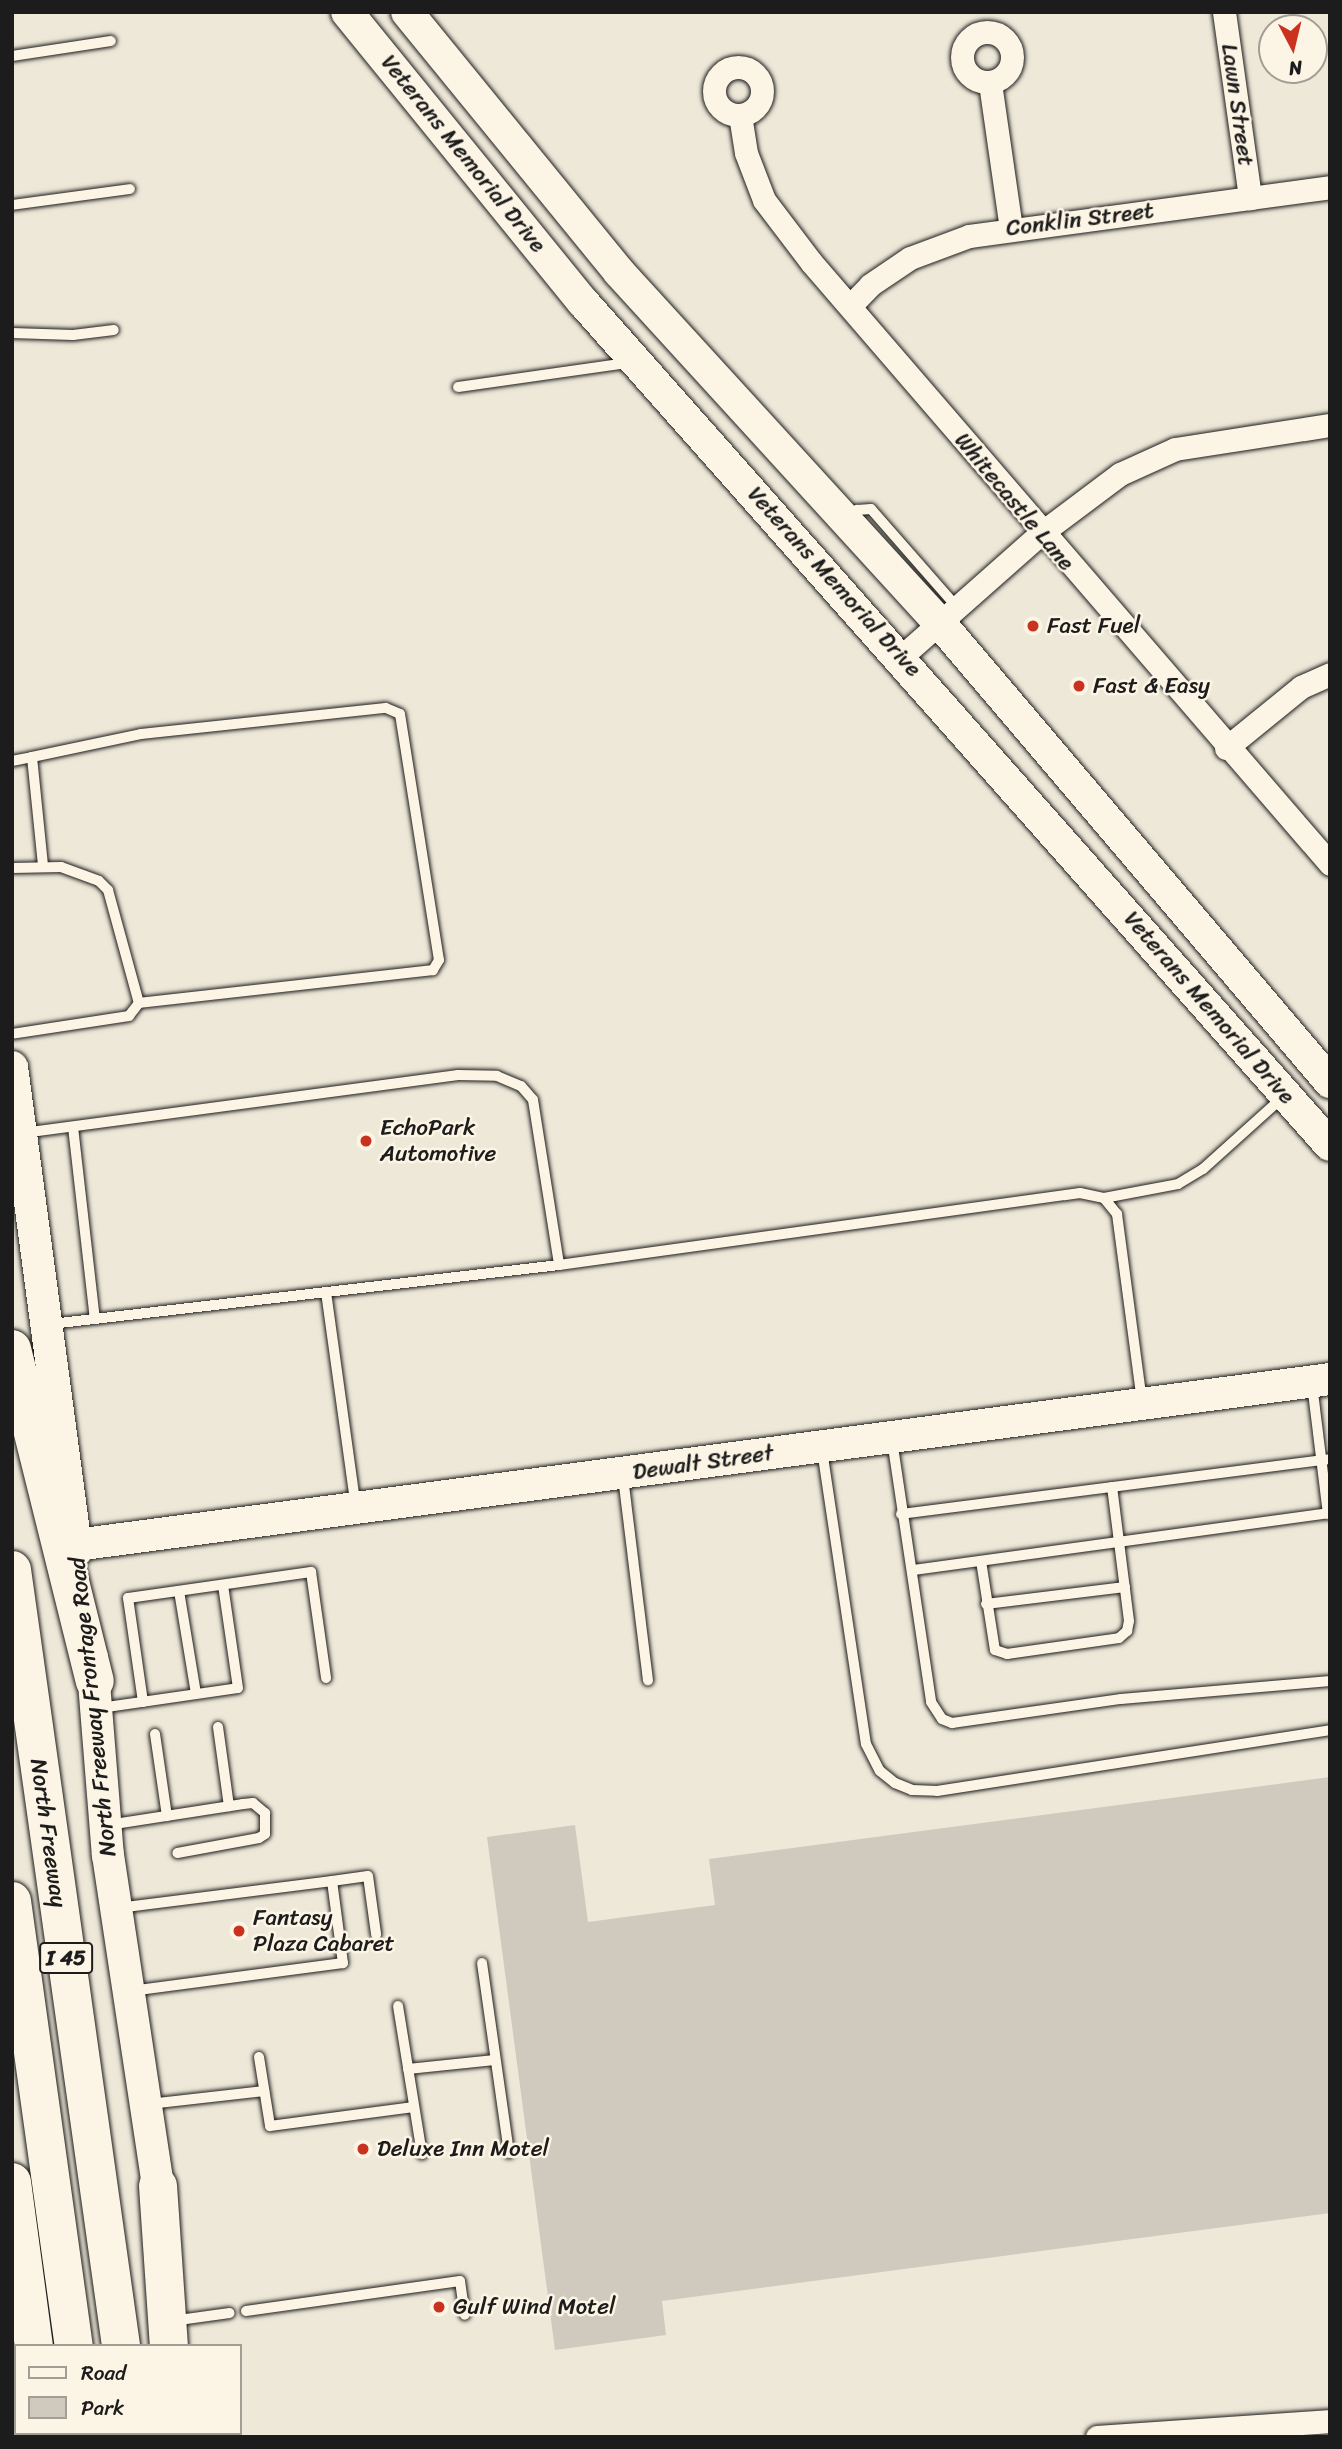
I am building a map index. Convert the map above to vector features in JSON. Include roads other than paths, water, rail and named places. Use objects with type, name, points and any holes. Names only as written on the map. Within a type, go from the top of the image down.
[{"type":"highway","points":[[12,1349],[96,1695]]},
{"type":"highway","name":"North Freeway","points":[[12,1570],[121,2344]]},
{"type":"highway","name":"North Freeway","points":[[12,1901],[74,2344]]},
{"type":"highway","points":[[12,2182],[34,2344]]},
{"type":"highway","points":[[158,2186],[177,2337]]},
{"type":"main road","name":"Veterans Memorial Drive","points":[[347,12],[583,302],[901,657],[1330,1145]]},
{"type":"main road","name":"Veterans Memorial Drive","points":[[407,12],[619,272],[846,520],[948,614],[1243,980],[1330,1082]]},
{"type":"main road","points":[[583,302],[619,272]]},
{"type":"main road","points":[[1210,1010],[1243,980]]},
{"type":"main road","name":"North Freeway Frontage Road","points":[[12,1067],[96,1695],[106,1826],[116,1909],[158,2186]]},
{"type":"main road","name":"Dewalt Street","points":[[76,1545],[1142,1407],[1321,1380]]},
{"type":"street","name":"Lawn Street","points":[[1224,12],[1250,198]]},
{"type":"street","points":[[990,83],[1011,228]]},
{"type":"street","name":"Whitecastle Lane","points":[[740,115],[746,153],[764,200],[1040,534],[1330,864]]},
{"type":"street","name":"Conklin Street","points":[[850,306],[870,285],[910,258],[969,236],[1011,228],[1330,187]]},
{"type":"street","points":[[901,657],[1040,534],[1120,474],[1175,449],[1330,425]]},
{"type":"street","points":[[1226,748],[1301,687],[1330,674]]},
{"type":"street","points":[[1097,2437],[1330,2421]]},
{"type":"lane","points":[[12,56],[111,41]]},
{"type":"lane","points":[[12,205],[130,189]]},
{"type":"lane","points":[[12,333],[73,335],[114,330]]},
{"type":"lane","points":[[458,387],[620,368],[636,361]]},
{"type":"lane","points":[[12,761],[141,734],[386,708],[400,714],[439,960],[433,970],[139,1003],[129,1016],[12,1034]]},
{"type":"lane","points":[[32,757],[43,865]]},
{"type":"lane","points":[[12,868],[43,865],[80,873],[108,890],[139,1003]]},
{"type":"lane","points":[[21,1133],[458,1075],[497,1076],[521,1086],[533,1100],[559,1265]]},
{"type":"lane","points":[[48,1325],[559,1265],[1067,1194],[1104,1198],[1178,1184],[1203,1169],[1285,1095]]},
{"type":"lane","points":[[73,1127],[94,1319]]},
{"type":"lane","points":[[1104,1198],[1117,1214],[1142,1407]]},
{"type":"lane","points":[[326,1292],[356,1510]]},
{"type":"lane","points":[[913,1570],[1329,1513],[1321,1380]]},
{"type":"lane","points":[[891,1438],[931,1702],[942,1720],[952,1723],[1121,1699],[1330,1681]]},
{"type":"lane","points":[[821,1447],[866,1744],[880,1771],[895,1783],[912,1790],[937,1791],[1330,1730]]},
{"type":"lane","points":[[901,1514],[1326,1460]]},
{"type":"lane","points":[[623,1474],[648,1680]]},
{"type":"lane","points":[[981,1561],[990,1639],[995,1650],[1007,1654],[1119,1638],[1127,1631],[1129,1621],[1112,1487]]},
{"type":"lane","points":[[143,1702],[128,1598],[311,1572],[326,1678]]},
{"type":"lane","points":[[96,1695],[143,1702],[238,1688],[223,1585]]},
{"type":"lane","points":[[986,1604],[1125,1587]]},
{"type":"lane","points":[[179,1591],[196,1694]]},
{"type":"lane","points":[[218,1727],[229,1806]]},
{"type":"lane","points":[[155,1734],[167,1815]]},
{"type":"lane","points":[[106,1826],[229,1806],[260,1806],[267,1823],[265,1833],[177,1853]]},
{"type":"lane","points":[[116,1909],[368,1876],[376,1934]]},
{"type":"lane","points":[[128,1992],[343,1963],[332,1881]]},
{"type":"lane","points":[[482,1963],[509,2153]]},
{"type":"lane","points":[[398,2006],[422,2154]]},
{"type":"lane","points":[[259,2057],[270,2126],[414,2107]]},
{"type":"lane","points":[[408,2069],[495,2060]]},
{"type":"lane","points":[[146,2105],[264,2091]]},
{"type":"lane","points":[[246,2311],[460,2281],[465,2315]]},
{"type":"lane","points":[[177,2337],[230,2314]]},
{"type":"place","name":"Fast Fuel","points":[[1033,626]]},
{"type":"place","name":"Fast & Easy","points":[[1079,686]]},
{"type":"place","name":"EchoPark Automotive","points":[[366,1141]]},
{"type":"place","name":"Fantasy Plaza Cabaret","points":[[239,1931]]},
{"type":"place","name":"Deluxe Inn Motel","points":[[363,2149]]},
{"type":"place","name":"Gulf Wind Motel","points":[[439,2307]]}]
